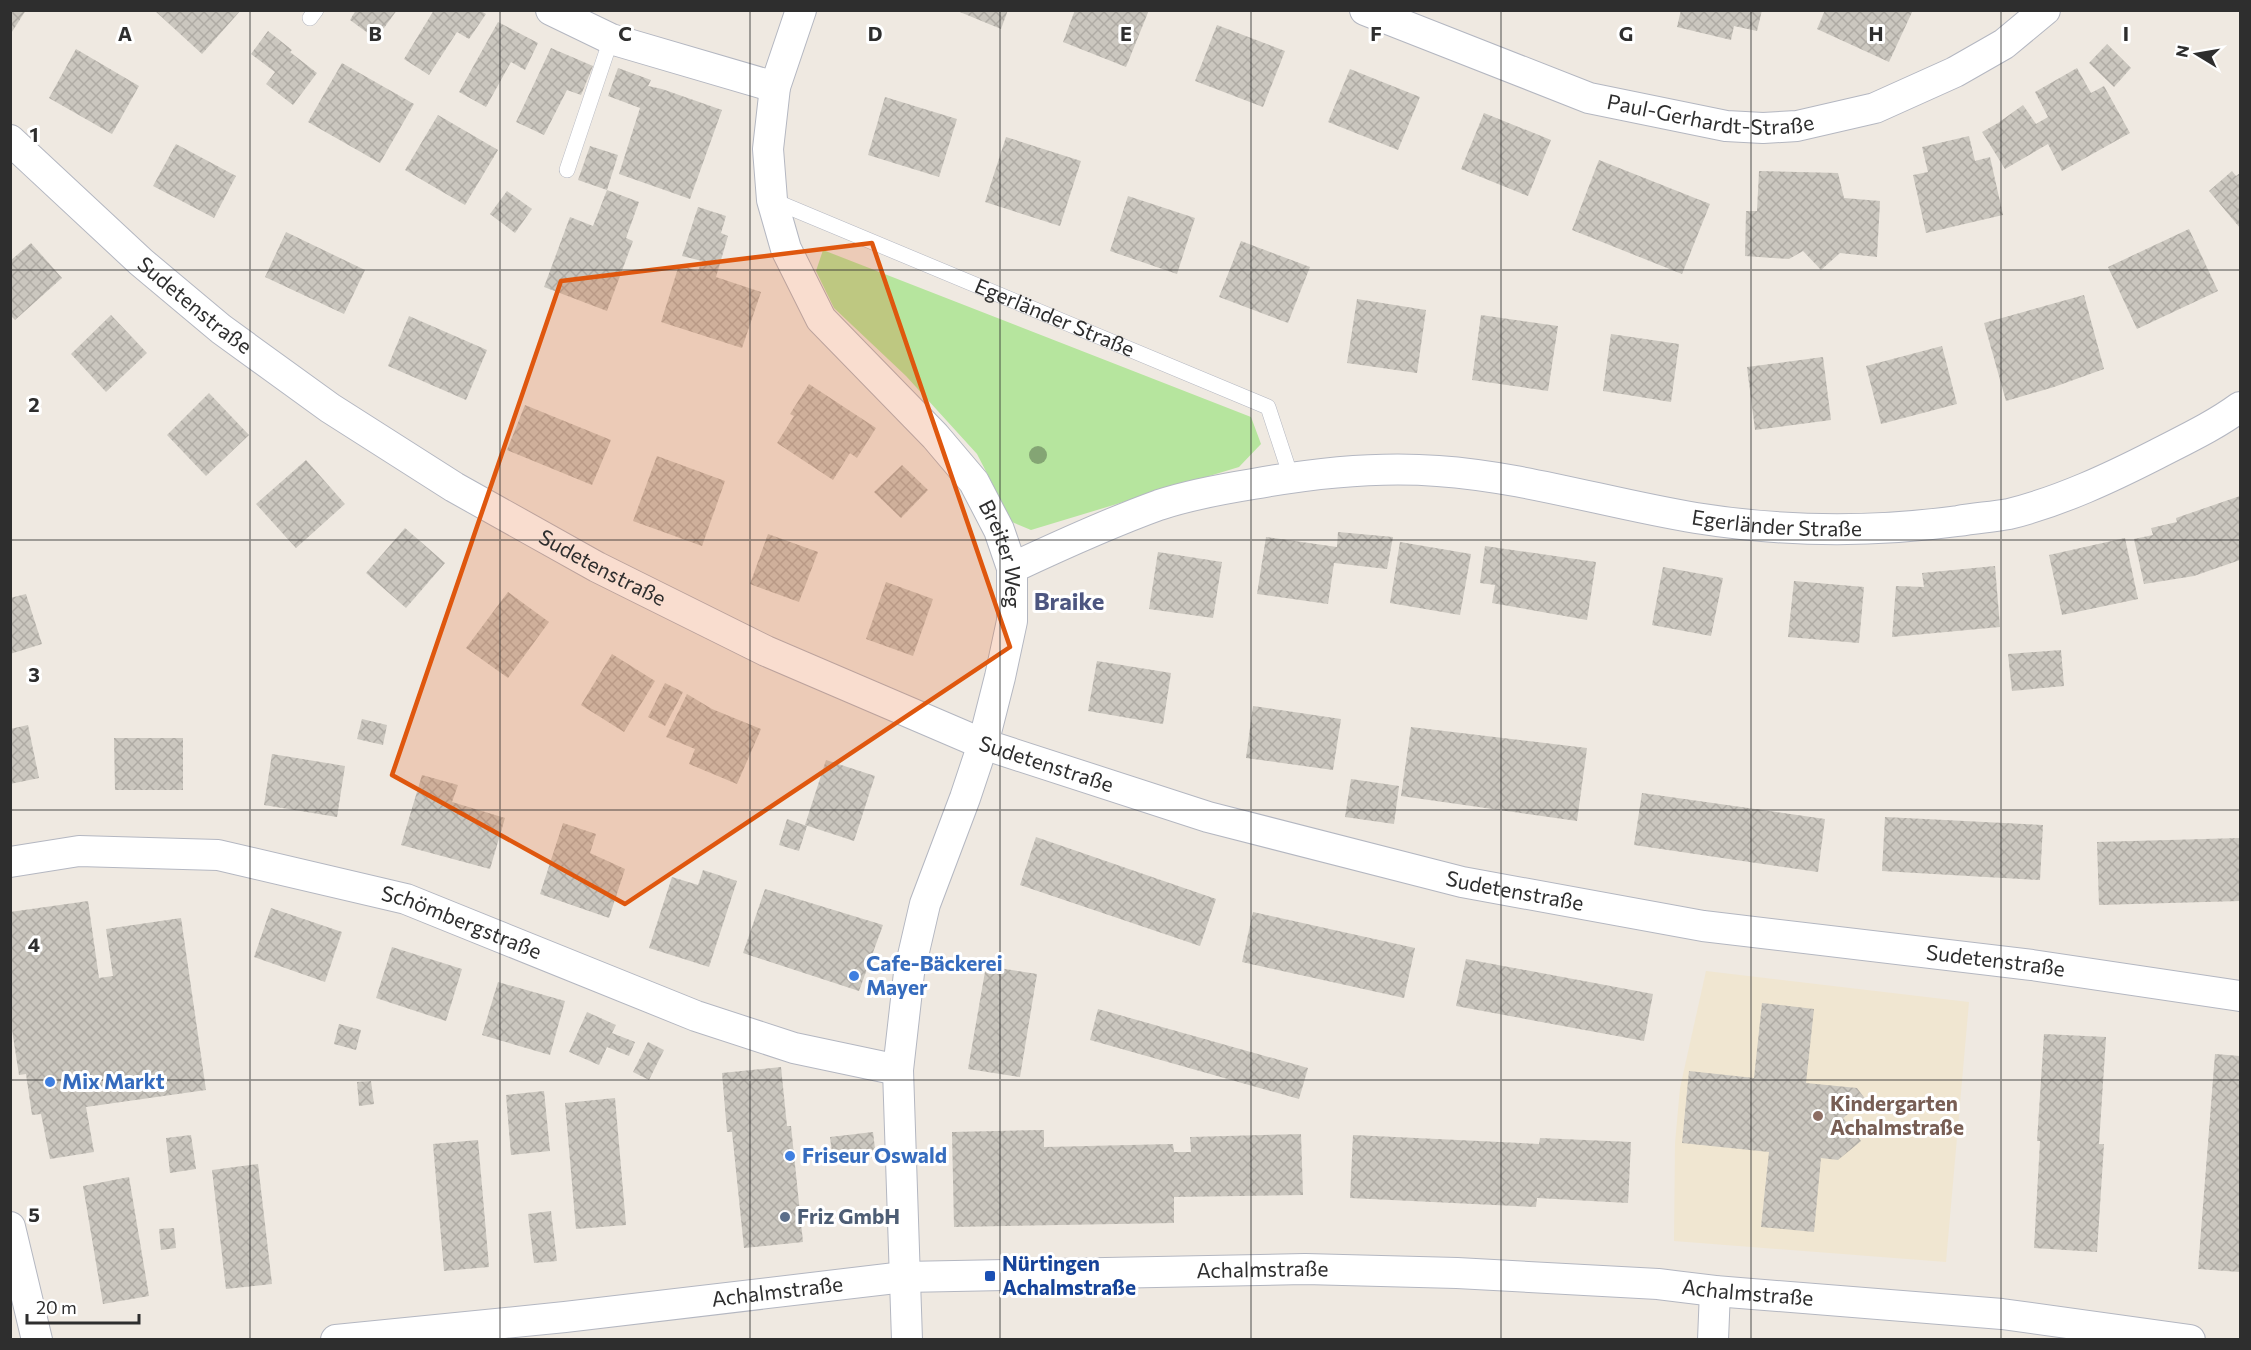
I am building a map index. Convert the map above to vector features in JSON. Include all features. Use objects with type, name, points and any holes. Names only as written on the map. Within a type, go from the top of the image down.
[{"type":"street","points":[[551,10],[611,39],[776,87]]},
{"type":"street","name":"Breiter Weg","points":[[801,10],[776,87],[768,149],[772,200],[786,249],[821,319],[935,436],[974,482],[999,530],[1012,568],[1012,621],[1000,677],[983,744],[926,904],[909,974],[898,1070],[907,1340]]},
{"type":"street","name":"Paul-Gerhardt-Straße","points":[[1365,10],[1589,99],[1726,126],[1763,128],[1797,126],[1875,108],[1955,72],[2004,44],[2045,10]]},
{"type":"street","name":"Sudetenstraße","points":[[10,140],[141,262],[221,329],[330,408],[454,487],[597,567],[766,651],[983,744],[1208,817],[1462,882],[1703,926],[2032,965],[2241,996]]},
{"type":"street","name":"Egerländer Straße","points":[[1012,568],[1085,534],[1162,504],[1292,477],[1357,470],[1438,471],[1510,480],[1695,518],[1772,527],[1852,531],[1930,525],[2008,514],[2074,493],[2127,470],[2210,427],[2241,407]]},
{"type":"street","name":"Schömbergstraße","points":[[10,862],[79,851],[218,855],[318,878],[405,899],[707,1020],[794,1048],[898,1070]]},
{"type":"street","points":[[10,1227],[17,1278],[37,1340]]},
{"type":"street","name":"Achalmstraße","points":[[336,1340],[565,1328],[904,1277],[1305,1269],[1480,1274],[1658,1284],[1714,1291],[2002,1314],[2190,1340]]},
{"type":"street","points":[[1713,1340],[1714,1291]]},
{"type":"lane","points":[[567,170],[611,39]]},
{"type":"lane","name":"Egerländer Straße","points":[[772,200],[1268,407],[1292,477]]},
{"type":"highlighted area","points":[[872,243],[1010,647],[625,904],[392,775],[561,281]]},
{"type":"shaded area","name":"Kindergarten Achalmstraße","points":[[1706,971],[1969,1002],[1946,1262],[1674,1241],[1675,1143],[1680,1088]]},
{"type":"green space","points":[[823,250],[1251,417],[1261,444],[1239,467],[1031,530],[1012,522],[977,454],[906,376],[834,308],[816,271]]},
{"type":"building","points":[[10,10],[26,10],[10,35]]},
{"type":"building","points":[[154,10],[241,10],[202,54]]},
{"type":"building","points":[[356,10],[397,10],[376,39],[350,20]]},
{"type":"building","points":[[434,10],[479,10],[486,14],[469,39],[457,32],[429,75],[404,59]]},
{"type":"building","points":[[955,10],[1008,10],[1001,29]]},
{"type":"building","points":[[1075,10],[1149,10],[1126,67],[1063,42]]},
{"type":"building","points":[[1681,10],[1762,10],[1757,31],[1734,26],[1731,40],[1677,27]]},
{"type":"building","points":[[1825,10],[1913,10],[1889,62],[1817,29]]},
{"type":"building","points":[[498,22],[538,43],[525,70],[511,62],[486,107],[459,92]]},
{"type":"building","points":[[1217,25],[1285,51],[1263,107],[1195,81]]},
{"type":"building","points":[[268,31],[317,73],[293,105],[266,84],[275,72],[251,54]]},
{"type":"building","points":[[2107,44],[2131,68],[2114,87],[2089,63]]},
{"type":"building","points":[[551,48],[593,66],[581,95],[567,90],[544,135],[516,122]]},
{"type":"building","points":[[76,49],[139,86],[112,134],[49,98]]},
{"type":"building","points":[[342,63],[414,104],[380,163],[308,122]]},
{"type":"building","points":[[618,68],[651,80],[648,86],[722,110],[690,199],[619,174],[640,108],[608,96]]},
{"type":"building","points":[[2077,68],[2091,93],[2104,86],[2130,133],[2062,171],[2048,144],[2005,169],[1982,132],[2023,105],[2036,124],[2048,117],[2035,92]]},
{"type":"building","points":[[1350,69],[1420,97],[1398,150],[1328,122]]},
{"type":"building","points":[[885,97],[957,119],[939,177],[868,155]]},
{"type":"building","points":[[1484,113],[1551,140],[1528,196],[1461,169]]},
{"type":"building","points":[[438,115],[498,150],[465,205],[405,170]]},
{"type":"building","points":[[1969,136],[1975,161],[1990,157],[2003,215],[1926,233],[1913,175],[1928,172],[1922,147]]},
{"type":"building","points":[[1006,137],[1081,161],[1060,226],[985,202]]},
{"type":"building","points":[[176,144],[236,176],[214,218],[153,186]]},
{"type":"building","points":[[590,146],[618,155],[607,190],[578,180]]},
{"type":"building","points":[[1599,160],[1710,204],[1682,274],[1572,230]]},
{"type":"building","points":[[1759,171],[1838,173],[1844,198],[1880,201],[1877,257],[1840,253],[1821,270],[1803,251],[1789,259],[1745,256],[1746,211],[1757,211]]},
{"type":"building","points":[[2232,171],[2236,176],[2240,173],[2240,228],[2209,191]]},
{"type":"building","points":[[607,190],[639,202],[626,238],[633,241],[607,311],[544,287],[570,217],[593,226]]},
{"type":"building","points":[[507,191],[532,209],[515,233],[490,214]]},
{"type":"building","points":[[1128,196],[1195,218],[1177,274],[1110,251]]},
{"type":"building","points":[[698,207],[726,216],[721,233],[728,236],[716,277],[761,292],[742,348],[661,322],[679,265],[698,271],[702,261],[682,256]]},
{"type":"building","points":[[2189,229],[2218,291],[2137,329],[2108,267]]},
{"type":"building","points":[[286,232],[365,270],[344,314],[265,277]]},
{"type":"building","points":[[1241,241],[1310,267],[1288,323],[1219,297]]},
{"type":"building","points":[[31,243],[62,278],[15,320],[10,315],[10,261]]},
{"type":"building","points":[[2084,295],[2104,369],[2006,401],[1984,323]]},
{"type":"building","points":[[1357,299],[1426,310],[1417,373],[1347,363]]},
{"type":"building","points":[[111,315],[147,353],[106,392],[71,354]]},
{"type":"building","points":[[1481,315],[1558,326],[1548,391],[1472,380]]},
{"type":"building","points":[[409,316],[487,350],[466,400],[388,366]]},
{"type":"building","points":[[1611,334],[1679,344],[1671,402],[1603,391]]},
{"type":"building","points":[[1942,346],[1957,404],[1881,424],[1866,366]]},
{"type":"building","points":[[1823,357],[1831,420],[1755,430],[1747,367]]},
{"type":"building","points":[[809,384],[876,428],[857,458],[850,453],[833,480],[777,443],[794,416],[790,414]]},
{"type":"building","points":[[209,393],[249,435],[206,476],[167,435]]},
{"type":"building","points":[[525,405],[611,440],[592,485],[507,450]]},
{"type":"building","points":[[657,456],[725,481],[702,546],[633,521]]},
{"type":"building","points":[[306,460],[345,504],[296,548],[256,504]]},
{"type":"building","points":[[902,465],[928,490],[901,518],[874,492]]},
{"type":"building","points":[[2240,496],[2240,560],[2194,576],[2144,584],[2134,539],[2153,535],[2151,528],[2177,522],[2176,518]]},
{"type":"building","points":[[405,528],[445,563],[406,608],[366,573]]},
{"type":"building","points":[[1338,532],[1393,537],[1387,569],[1334,563],[1328,604],[1257,594],[1266,537],[1337,547]]},
{"type":"building","points":[[768,534],[818,552],[799,602],[750,584]]},
{"type":"building","points":[[2125,538],[2138,599],[2062,615],[2049,555]]},
{"type":"building","points":[[1400,542],[1471,554],[1460,615],[1390,603]]},
{"type":"building","points":[[1485,546],[1596,562],[1587,620],[1492,603],[1495,585],[1480,583]]},
{"type":"building","points":[[1158,552],[1222,562],[1213,618],[1149,609]]},
{"type":"building","points":[[1995,566],[2000,627],[1892,637],[1896,586],[1924,587],[1922,573]]},
{"type":"building","points":[[1663,567],[1723,578],[1711,636],[1652,625]]},
{"type":"building","points":[[1794,581],[1864,587],[1859,643],[1788,637]]},
{"type":"building","points":[[886,582],[933,599],[913,656],[866,639]]},
{"type":"building","points":[[508,592],[549,622],[508,678],[466,648]]},
{"type":"building","points":[[26,594],[42,644],[10,654],[10,598]]},
{"type":"building","points":[[2061,650],[2064,686],[2012,691],[2008,654]]},
{"type":"building","points":[[612,654],[655,681],[624,732],[581,705]]},
{"type":"building","points":[[1097,661],[1171,673],[1163,724],[1088,711]]},
{"type":"building","points":[[665,683],[683,692],[665,726],[648,717]]},
{"type":"building","points":[[687,694],[712,709],[761,729],[737,784],[689,764],[695,749],[666,737]]},
{"type":"building","points":[[1253,706],[1341,719],[1333,770],[1246,758]]},
{"type":"building","points":[[362,719],[387,725],[383,745],[357,739]]},
{"type":"building","points":[[28,725],[39,778],[10,784],[10,729]]},
{"type":"building","points":[[1411,727],[1587,748],[1577,821],[1401,796]]},
{"type":"building","points":[[114,738],[183,738],[183,790],[115,790]]},
{"type":"building","points":[[272,754],[345,766],[337,817],[264,805]]},
{"type":"building","points":[[826,760],[875,776],[854,841],[805,825]]},
{"type":"building","points":[[422,775],[458,785],[452,802],[505,818],[490,869],[401,845]]},
{"type":"building","points":[[1351,779],[1399,786],[1394,824],[1345,817]]},
{"type":"building","points":[[1642,793],[1825,819],[1818,872],[1634,845]]},
{"type":"building","points":[[1885,817],[2043,825],[2040,880],[1882,871]]},
{"type":"building","points":[[787,819],[807,826],[799,851],[779,845]]},
{"type":"building","points":[[563,823],[596,834],[590,853],[625,869],[609,918],[540,894]]},
{"type":"building","points":[[1036,837],[1216,899],[1200,946],[1020,885]]},
{"type":"building","points":[[2240,838],[2240,901],[2099,905],[2097,842]]},
{"type":"building","points":[[703,870],[737,881],[709,967],[649,948],[672,877],[698,885]]},
{"type":"building","points":[[765,889],[883,925],[859,991],[743,953]]},
{"type":"building","points":[[88,901],[99,978],[113,976],[106,929],[181,918],[206,1090],[86,1107],[94,1152],[50,1159],[41,1114],[32,1115],[26,1074],[19,1075],[10,1017],[10,912]]},
{"type":"building","points":[[271,908],[342,932],[325,982],[254,957]]},
{"type":"building","points":[[1253,912],[1415,948],[1404,998],[1242,962]]},
{"type":"building","points":[[392,947],[462,969],[446,1021],[376,998]]},
{"type":"building","points":[[1466,959],[1653,994],[1644,1041],[1456,1006]]},
{"type":"building","points":[[986,966],[1037,974],[1020,1077],[968,1069]]},
{"type":"building","points":[[498,982],[565,1001],[550,1055],[482,1035]]},
{"type":"building","points":[[1762,1003],[1814,1009],[1806,1083],[1857,1088],[1866,1100],[1843,1118],[1861,1141],[1838,1160],[1821,1158],[1814,1232],[1761,1227],[1769,1152],[1682,1143],[1689,1071],[1754,1078]]},
{"type":"building","points":[[1098,1009],[1308,1068],[1299,1099],[1090,1040]]},
{"type":"building","points":[[587,1012],[616,1025],[612,1033],[635,1042],[629,1056],[607,1047],[599,1065],[569,1052]]},
{"type":"building","points":[[339,1024],[361,1030],[356,1050],[334,1044]]},
{"type":"building","points":[[2044,1034],[2106,1037],[2099,1144],[2104,1144],[2097,1252],[2034,1248],[2040,1141],[2037,1141]]},
{"type":"building","points":[[648,1042],[664,1050],[649,1080],[633,1072]]},
{"type":"building","points":[[2215,1054],[2240,1056],[2240,1272],[2198,1269]]},
{"type":"building","points":[[781,1067],[787,1126],[791,1126],[803,1242],[744,1248],[732,1132],[727,1132],[722,1073]]},
{"type":"building","points":[[371,1081],[374,1104],[359,1106],[357,1082]]},
{"type":"building","points":[[544,1091],[550,1151],[511,1155],[506,1095]]},
{"type":"building","points":[[615,1098],[626,1225],[576,1229],[565,1103]]},
{"type":"building","points":[[1044,1130],[1044,1147],[1173,1144],[1174,1152],[1191,1152],[1190,1137],[1301,1134],[1303,1195],[1174,1197],[1174,1223],[954,1227],[952,1132]]},
{"type":"building","points":[[873,1132],[876,1157],[833,1161],[830,1137]]},
{"type":"building","points":[[191,1135],[196,1169],[170,1173],[166,1138]]},
{"type":"building","points":[[1353,1135],[1539,1144],[1540,1138],[1631,1142],[1628,1203],[1537,1198],[1536,1207],[1350,1198]]},
{"type":"building","points":[[478,1140],[489,1267],[444,1271],[433,1144]]},
{"type":"building","points":[[258,1164],[272,1284],[226,1289],[212,1170]]},
{"type":"building","points":[[129,1177],[149,1296],[103,1304],[83,1186]]},
{"type":"building","points":[[551,1211],[557,1261],[534,1263],[528,1214]]},
{"type":"building","points":[[174,1228],[176,1248],[161,1250],[159,1229]]},
{"type":"place","name":"Cafe-Bäckerei Mayer","points":[[854,976]]},
{"type":"place","name":"Mix Markt","points":[[50,1082]]},
{"type":"place","name":"Kindergarten Achalmstraße","points":[[1818,1116]]},
{"type":"place","name":"Friseur Oswald","points":[[790,1156]]},
{"type":"place","name":"Friz GmbH","points":[[785,1217]]},
{"type":"place","name":"Nürtingen Achalmstraße","points":[[990,1276]]},
{"type":"district","name":"Braike","points":[[1069,602]]}]
